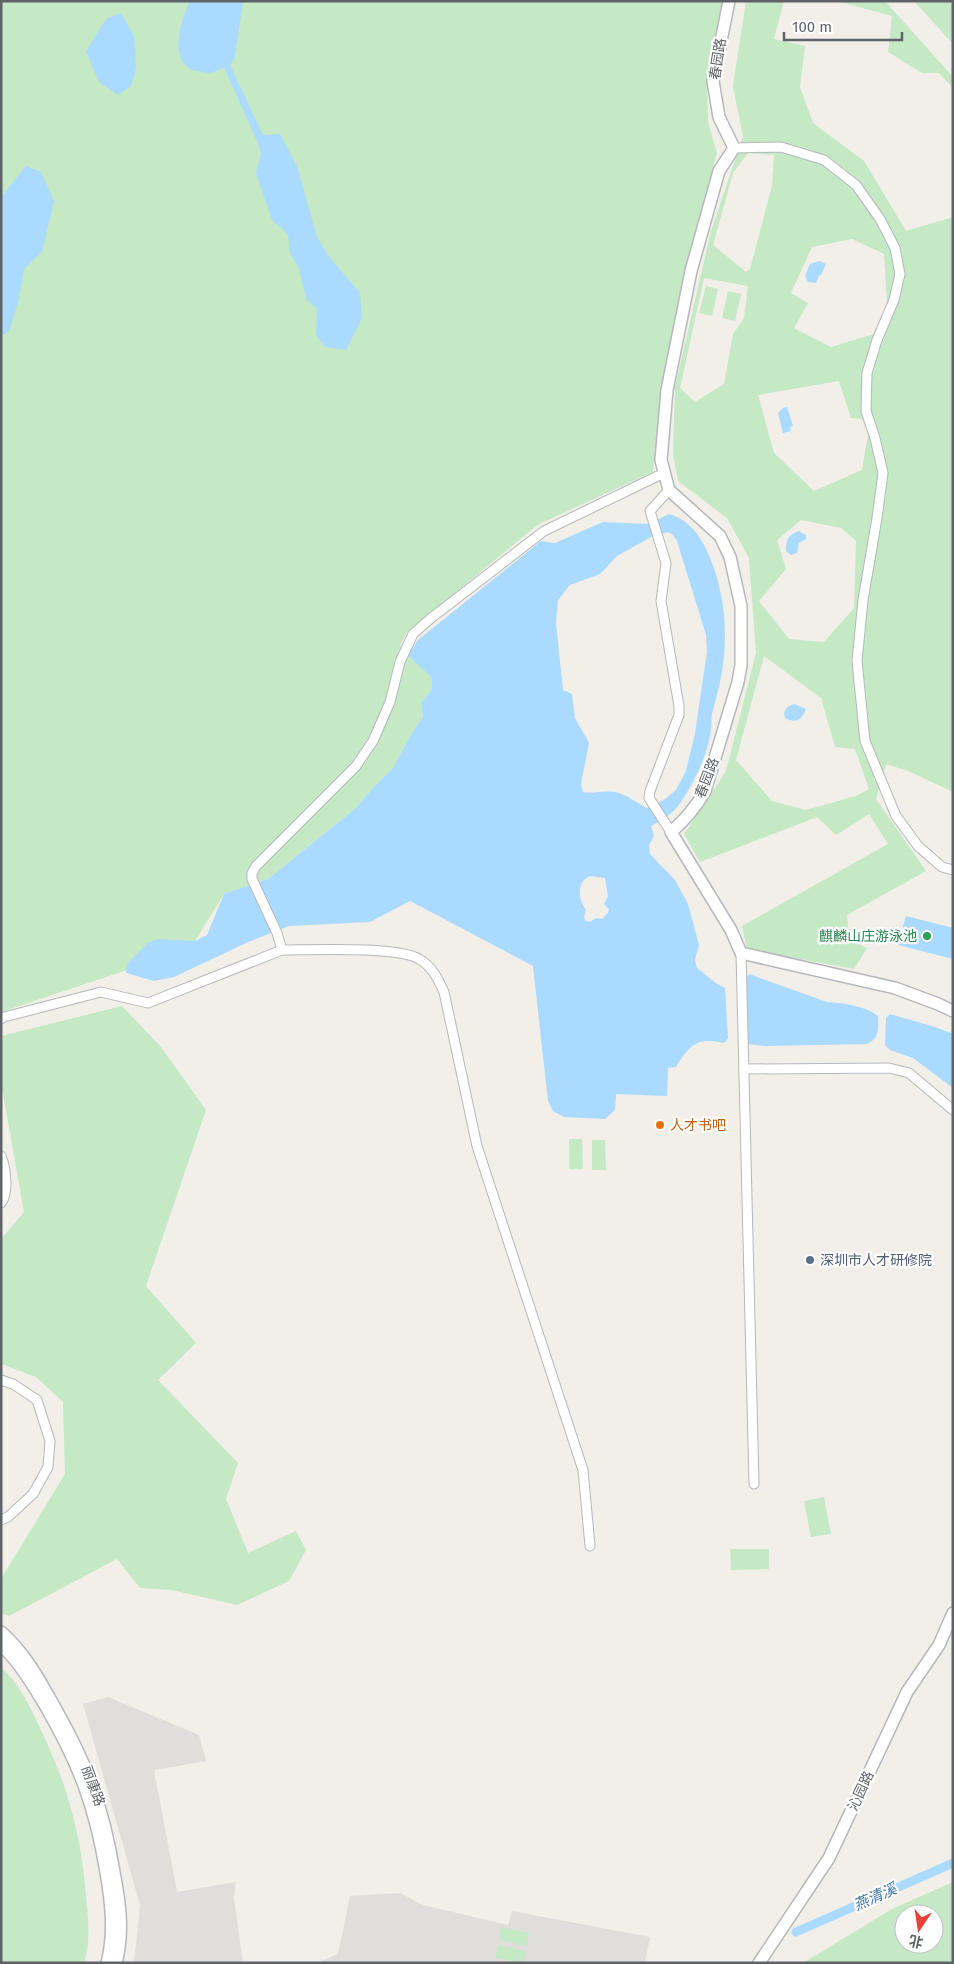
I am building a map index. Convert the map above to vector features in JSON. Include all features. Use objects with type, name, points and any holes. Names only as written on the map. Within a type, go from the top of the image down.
[{"type":"street","name":"春园路","points":[[729,1],[713,81],[719,117],[734,148]]},
{"type":"street","points":[[754,1484],[741,954],[731,930],[649,798],[678,715],[679,706],[662,601],[666,563],[662,544],[650,511],[669,490],[661,460],[667,390],[690,271],[719,171],[734,148],[781,147],[824,160],[856,185],[880,219],[895,248],[900,274],[894,300],[877,340],[867,373],[866,411],[875,438],[883,473],[863,600],[857,661],[865,741],[896,816],[918,846],[942,867],[953,870]]},
{"type":"street","points":[[282,950],[277,933],[252,879],[256,866],[356,766],[374,741],[390,702],[400,662],[413,634],[544,531],[664,472]]},
{"type":"street","name":"春园路","points":[[669,490],[720,536],[732,567],[741,606],[741,665],[738,682],[705,791],[687,817],[671,832]]},
{"type":"street","points":[[1,1019],[4,1016],[101,992],[148,1003],[282,950],[382,951],[418,958],[436,974],[444,992],[477,1146],[583,1470],[590,1546]]},
{"type":"street","points":[[741,954],[895,988],[953,1011]]},
{"type":"street","points":[[744,1069],[888,1068],[909,1073],[953,1110]]},
{"type":"street","points":[[1,1156],[5,1166],[5,1198],[1,1203]]},
{"type":"street","points":[[1,1380],[13,1384],[37,1400],[50,1441],[48,1467],[32,1494],[8,1517],[1,1520]]},
{"type":"street","name":"沁园路","points":[[759,1963],[828,1858],[907,1692],[939,1645],[953,1613]]},
{"type":"street","name":"丽康路","points":[[1,1632],[19,1649],[37,1674],[74,1742],[94,1786],[106,1829],[120,1906],[121,1934],[116,1963]]},
{"type":"street","name":"丽康路","points":[[1,1645],[17,1662],[31,1682],[68,1748],[87,1792],[100,1838],[111,1902],[111,1939],[107,1963]]},
{"type":"shaded area","points":[[108,1697],[199,1735],[206,1761],[154,1770],[177,1892],[236,1882],[234,1898],[243,1963],[134,1963],[140,1905],[83,1704]]},
{"type":"shaded area","points":[[400,1893],[423,1905],[508,1925],[512,1911],[650,1937],[645,1963],[321,1963],[321,1961],[338,1954],[350,1896]]},
{"type":"green space","points":[[1,1],[722,1],[707,80],[708,122],[717,153],[685,269],[661,388],[653,472],[539,524],[407,632],[400,646],[432,678],[432,690],[421,703],[423,717],[413,731],[393,768],[356,808],[268,879],[224,894],[190,949],[1,1012]]},
{"type":"green space","points":[[746,1],[784,1],[774,39],[805,46],[800,87],[813,123],[864,161],[906,231],[953,217],[953,792],[908,771],[886,764],[876,799],[926,871],[847,915],[849,939],[867,948],[854,969],[747,949],[742,926],[888,844],[869,814],[836,835],[817,817],[700,862],[684,834],[726,771],[756,653],[749,558],[727,518],[678,481],[673,454],[675,387],[711,231],[743,137],[733,86]],"holes":[[[748,153],[774,155],[772,186],[750,269],[746,272],[713,245],[733,173]],[[852,239],[884,254],[887,304],[874,334],[831,347],[794,328],[808,303],[791,293],[812,247]],[[704,278],[748,286],[744,318],[733,334],[724,384],[695,402],[680,388]],[[839,381],[851,418],[862,419],[868,434],[862,470],[814,491],[774,453],[758,395]],[[801,520],[841,528],[856,541],[854,608],[824,642],[789,639],[759,601],[786,569],[777,540]],[[764,656],[821,698],[835,747],[855,749],[869,789],[856,796],[806,810],[772,801],[736,760]]]},
{"type":"green space","points":[[837,1],[885,1],[953,77],[953,88],[939,73],[922,73],[888,52],[892,16]]},
{"type":"green space","points":[[914,1],[953,1],[953,44]]},
{"type":"green space","points":[[706,286],[718,289],[712,316],[699,313]]},
{"type":"green space","points":[[728,291],[741,294],[735,321],[722,318]]},
{"type":"green space","points":[[122,1006],[161,1047],[206,1110],[146,1286],[196,1343],[158,1380],[238,1463],[226,1499],[248,1553],[296,1531],[306,1550],[289,1581],[237,1605],[172,1590],[140,1588],[117,1559],[9,1616],[1,1613],[1,1579],[65,1474],[63,1402],[36,1377],[1,1364],[1,1239],[24,1212],[1,1082],[1,1036]]},
{"type":"green space","points":[[569,1139],[582,1139],[583,1169],[569,1169]]},
{"type":"green space","points":[[592,1140],[605,1140],[606,1170],[592,1170]]},
{"type":"green space","points":[[824,1497],[831,1534],[811,1537],[804,1501]]},
{"type":"green space","points":[[730,1549],[769,1549],[769,1569],[731,1570]]},
{"type":"green space","points":[[1,1667],[18,1686],[31,1709],[57,1766],[71,1807],[80,1849],[88,1912],[88,1938],[84,1963],[1,1963]]},
{"type":"green space","points":[[953,1882],[953,1963],[803,1963],[894,1908],[894,1954],[944,1954],[944,1904],[903,1904]]},
{"type":"green space","points":[[501,1927],[529,1933],[527,1946],[499,1940]]},
{"type":"green space","points":[[498,1945],[526,1951],[523,1963],[495,1958]]},
{"type":"water","points":[[190,1],[243,1],[235,57],[230,65],[263,135],[280,134],[297,166],[317,237],[329,257],[360,293],[362,318],[346,350],[325,347],[316,335],[317,309],[306,299],[299,268],[290,253],[288,234],[272,220],[256,173],[261,153],[224,67],[211,73],[206,73],[188,67],[182,60],[179,51],[180,30]]},
{"type":"water","points":[[121,13],[134,36],[136,68],[131,86],[118,95],[99,82],[86,51],[106,19]]},
{"type":"water","points":[[26,166],[41,172],[54,201],[42,252],[24,269],[19,299],[9,331],[1,336],[1,197]]},
{"type":"water","points":[[819,261],[826,264],[821,275],[819,275],[816,283],[808,282],[805,276],[810,264]]},
{"type":"water","points":[[787,407],[793,426],[790,427],[791,431],[783,433],[778,413]]},
{"type":"water","points":[[669,514],[688,524],[697,534],[714,568],[722,598],[725,630],[721,677],[712,714],[711,733],[702,762],[686,795],[675,810],[651,826],[654,836],[649,845],[650,854],[675,880],[688,904],[699,945],[695,960],[697,968],[725,988],[728,1038],[724,1043],[714,1041],[700,1042],[685,1053],[676,1067],[668,1068],[667,1096],[616,1094],[615,1110],[605,1119],[564,1117],[553,1111],[548,1101],[533,966],[410,901],[370,922],[289,926],[246,943],[174,977],[154,981],[126,973],[127,964],[148,943],[157,939],[195,941],[207,935],[224,894],[268,879],[356,808],[393,768],[413,731],[423,717],[421,703],[432,690],[432,678],[408,655],[418,640],[541,541],[555,543],[603,522],[649,524]],"holes":[[[667,532],[672,534],[677,541],[706,635],[707,652],[695,733],[686,771],[676,790],[664,800],[647,808],[619,793],[607,791],[583,792],[581,784],[589,743],[575,718],[572,694],[563,690],[556,623],[558,600],[570,585],[600,574],[617,556],[651,537]],[[590,876],[605,878],[608,896],[604,904],[609,909],[602,919],[596,918],[590,922],[586,921],[584,917],[586,910],[580,896],[580,886]]]},
{"type":"water","points":[[799,531],[806,535],[806,539],[799,543],[797,553],[791,555],[786,551],[787,541],[790,536]]},
{"type":"water","points":[[794,704],[806,709],[803,716],[798,720],[792,721],[785,718],[784,713],[787,707]]},
{"type":"water","name":"麒麟山庄游泳池","points":[[906,916],[953,928],[953,959],[898,945]]},
{"type":"water","points":[[749,974],[827,1002],[840,1003],[867,1010],[878,1016],[876,1036],[867,1044],[765,1046],[748,1044],[743,1035],[742,984]]},
{"type":"water","points":[[890,1014],[953,1034],[953,1088],[913,1058],[890,1050],[885,1045],[886,1018]]},
{"type":"waterway","name":"燕清溪","points":[[796,1932],[953,1863]]},
{"type":"place","name":"麒麟山庄游泳池","points":[[927,936]]},
{"type":"place","name":"人才书吧","points":[[660,1125]]},
{"type":"place","name":"深圳市人才研修院","points":[[810,1260]]}]
